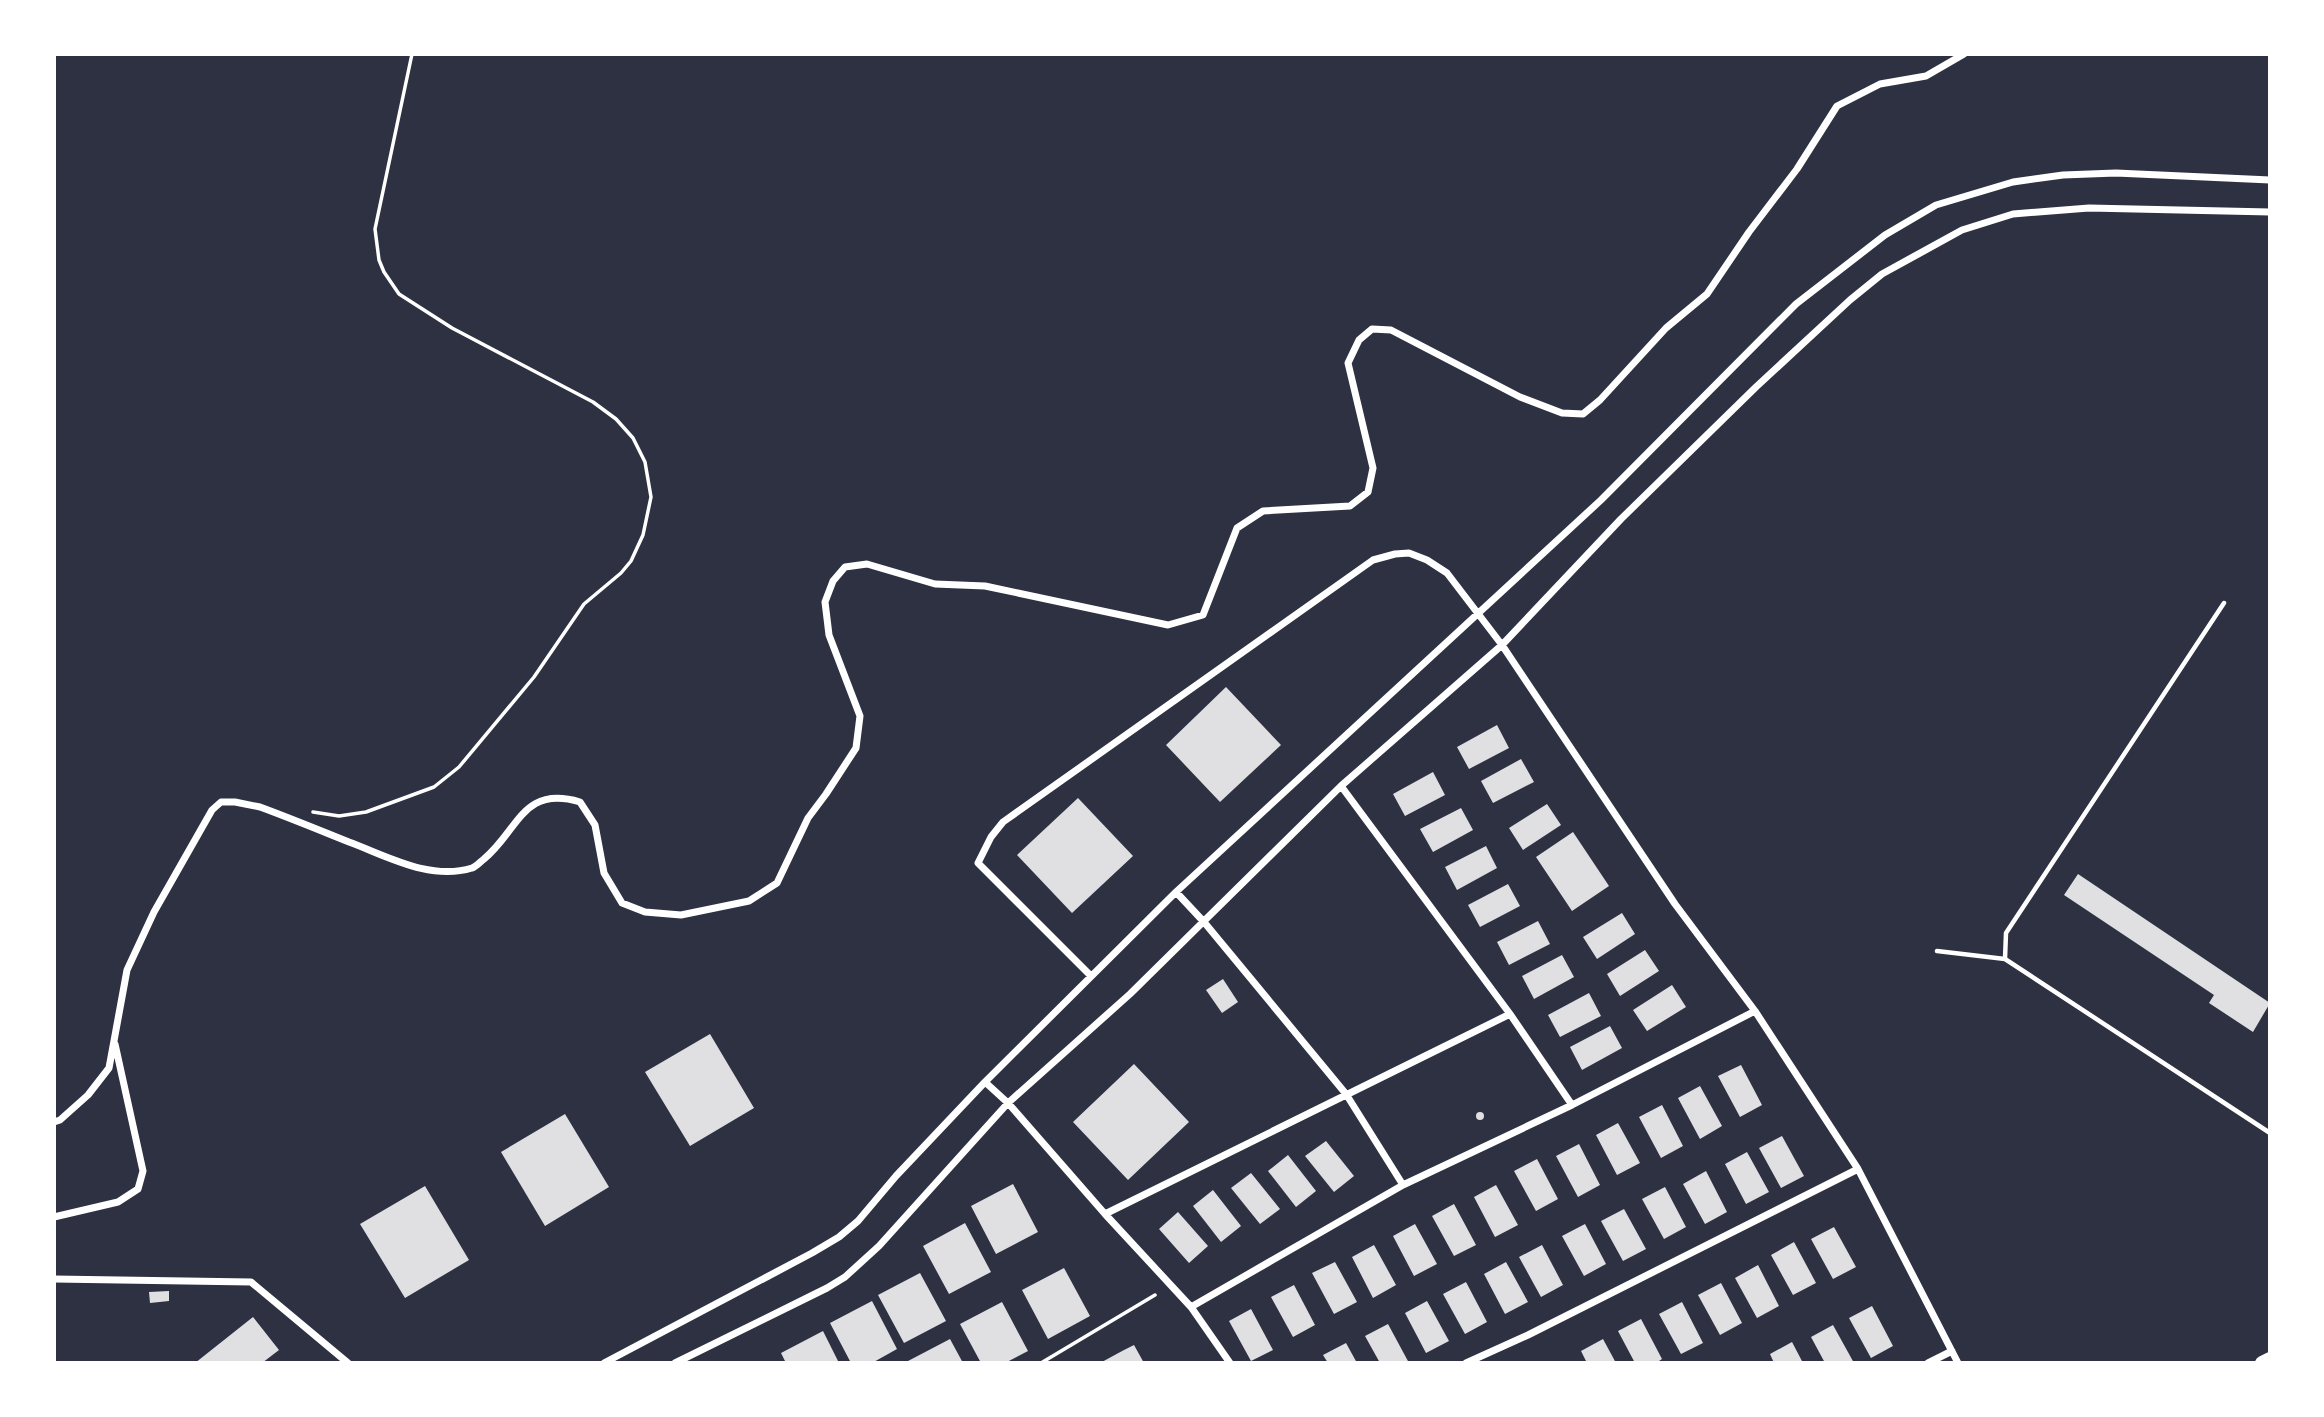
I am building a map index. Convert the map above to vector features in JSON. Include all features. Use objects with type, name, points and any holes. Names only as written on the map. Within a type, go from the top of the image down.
[{"type":"highway","points":[[2262,1363],[2270,1359]]},
{"type":"street","points":[[54,1122],[60,1120],[88,1095],[109,1068],[127,970],[155,912],[212,810],[221,802],[260,807],[414,867],[443,872],[474,868],[491,854],[515,821],[541,799],[565,798],[580,802],[595,825],[604,873],[622,903],[645,912],[681,915],[748,901],[777,883],[808,818],[856,748],[860,716],[829,635],[825,602],[833,581],[845,567],[867,564],[935,584],[985,586],[1168,625],[1203,615],[1237,528],[1263,511],[1350,506],[1368,492],[1373,468],[1348,363],[1359,340],[1372,329],[1391,330],[1520,397],[1562,414],[1583,414],[1601,400],[1667,328],[1707,294],[1749,232],[1797,169],[1837,106],[1880,84],[1926,76],[1964,54]]},
{"type":"street","points":[[604,1363],[812,1253],[839,1237],[858,1221],[985,1082],[1176,892],[1601,500],[1796,304],[1857,256],[1936,205],[1972,192],[2013,182],[2063,175],[2116,173],[2270,180]]},
{"type":"street","points":[[675,1363],[845,1277],[879,1246],[1008,1103],[1130,994],[1341,786],[1502,645],[1621,519],[1756,387],[1882,274],[1962,230],[2013,214],[2045,210],[2162,208],[2270,212]]},
{"type":"street","points":[[1091,976],[987,875],[978,863],[1003,822],[1374,560],[1395,554],[1409,554],[1427,560],[1447,572],[1502,645],[1675,904],[1755,1011],[1858,1169],[1958,1363]]},
{"type":"street","points":[[1341,786],[1510,1014],[1572,1105]]},
{"type":"street","points":[[1176,892],[1204,922],[1346,1094],[1403,1185]]},
{"type":"street","points":[[1191,1307],[1403,1185],[1572,1105],[1755,1011]]},
{"type":"street","points":[[1105,1214],[1510,1014]]},
{"type":"street","points":[[54,1217],[118,1202],[138,1189],[143,1171],[114,1043]]},
{"type":"street","points":[[985,1082],[1008,1103],[1191,1307],[1230,1363]]},
{"type":"street","points":[[1466,1363],[1528,1335],[1858,1169]]},
{"type":"street","points":[[54,1279],[251,1282],[348,1363]]},
{"type":"street","points":[[1928,1363],[1952,1351]]},
{"type":"lane","points":[[2005,959],[2006,933],[2224,603]]},
{"type":"lane","points":[[1937,951],[2005,959],[2270,1133]]},
{"type":"path","points":[[313,812],[339,816],[366,812],[434,787],[459,767],[534,677],[584,604],[621,573],[631,561],[643,535],[650,497],[645,462],[633,438],[616,419],[593,402],[430,314],[399,294],[384,272],[376,245],[375,229],[412,54]]},
{"type":"path","points":[[1041,1363],[1155,1295]]},
{"type":"building","points":[[1226,687],[1281,745],[1220,802],[1166,745]]},
{"type":"building","points":[[1497,725],[1509,748],[1469,769],[1457,747]]},
{"type":"building","points":[[1521,759],[1534,782],[1493,803],[1481,781]]},
{"type":"building","points":[[1433,772],[1445,795],[1405,816],[1393,794]]},
{"type":"building","points":[[1078,798],[1133,856],[1072,913],[1017,855]]},
{"type":"building","points":[[1547,804],[1561,825],[1523,850],[1509,828]]},
{"type":"building","points":[[1461,808],[1473,830],[1433,852],[1420,829]]},
{"type":"building","points":[[1573,832],[1609,886],[1572,911],[1536,857]]},
{"type":"building","points":[[1486,846],[1497,868],[1457,890],[1445,867]]},
{"type":"building","points":[[2078,874],[2270,1003],[2253,1032],[2209,1003],[2214,995],[2064,895]]},
{"type":"building","points":[[1508,884],[1520,906],[1480,927],[1468,905]]},
{"type":"building","points":[[1622,913],[1635,934],[1597,959],[1583,937]]},
{"type":"building","points":[[1538,921],[1550,944],[1509,965],[1497,942]]},
{"type":"building","points":[[1645,950],[1659,971],[1620,996],[1607,974]]},
{"type":"building","points":[[1562,955],[1574,977],[1534,999],[1522,976]]},
{"type":"building","points":[[1223,979],[1238,1002],[1222,1013],[1206,990]]},
{"type":"building","points":[[1672,985],[1686,1007],[1647,1031],[1633,1010]]},
{"type":"building","points":[[1589,993],[1601,1016],[1560,1037],[1548,1015]]},
{"type":"building","points":[[1610,1026],[1622,1048],[1582,1070],[1570,1047]]},
{"type":"building","points":[[710,1034],[754,1108],[690,1146],[645,1072]]},
{"type":"building","points":[[1134,1064],[1189,1122],[1128,1180],[1073,1122]]},
{"type":"building","points":[[1741,1065],[1762,1105],[1740,1117],[1718,1076]]},
{"type":"building","points":[[1700,1086],[1722,1126],[1700,1139],[1678,1098]]},
{"type":"building","points":[[1662,1105],[1683,1146],[1661,1158],[1639,1117]]},
{"type":"building","points":[[1480,1112],[1484,1116],[1480,1120],[1476,1116]]},
{"type":"building","points":[[565,1114],[609,1187],[545,1226],[501,1152]]},
{"type":"building","points":[[1618,1123],[1640,1163],[1617,1175],[1596,1135]]},
{"type":"building","points":[[1782,1136],[1804,1176],[1781,1188],[1759,1148]]},
{"type":"building","points":[[1326,1141],[1354,1176],[1334,1192],[1305,1156]]},
{"type":"building","points":[[1579,1144],[1600,1185],[1578,1197],[1556,1156]]},
{"type":"building","points":[[1747,1152],[1769,1192],[1746,1204],[1725,1164]]},
{"type":"building","points":[[1288,1155],[1316,1191],[1296,1207],[1268,1171]]},
{"type":"building","points":[[1537,1159],[1558,1199],[1536,1211],[1514,1171]]},
{"type":"building","points":[[1706,1171],[1727,1212],[1705,1224],[1683,1184]]},
{"type":"building","points":[[1251,1173],[1280,1209],[1260,1224],[1231,1188]]},
{"type":"building","points":[[1013,1184],[1038,1232],[996,1254],[971,1206]]},
{"type":"building","points":[[1496,1185],[1518,1225],[1495,1237],[1474,1197]]},
{"type":"building","points":[[425,1186],[469,1260],[405,1298],[360,1224]]},
{"type":"building","points":[[1665,1187],[1686,1227],[1664,1239],[1642,1199]]},
{"type":"building","points":[[1213,1190],[1241,1226],[1221,1242],[1193,1206]]},
{"type":"building","points":[[1454,1204],[1476,1245],[1454,1256],[1432,1216]]},
{"type":"building","points":[[1624,1209],[1646,1249],[1623,1261],[1601,1221]]},
{"type":"building","points":[[1178,1212],[1208,1246],[1189,1263],[1159,1229]]},
{"type":"building","points":[[965,1223],[991,1272],[949,1294],[923,1246]]},
{"type":"building","points":[[1415,1224],[1437,1264],[1414,1276],[1393,1236]]},
{"type":"building","points":[[1585,1224],[1606,1264],[1584,1276],[1562,1236]]},
{"type":"building","points":[[1834,1227],[1856,1267],[1833,1279],[1811,1239]]},
{"type":"building","points":[[1794,1242],[1816,1283],[1793,1295],[1771,1255]]},
{"type":"building","points":[[1374,1245],[1396,1285],[1373,1298],[1352,1257]]},
{"type":"building","points":[[1542,1245],[1563,1285],[1541,1297],[1519,1257]]},
{"type":"building","points":[[1335,1262],[1357,1302],[1334,1314],[1312,1273]]},
{"type":"building","points":[[1506,1262],[1528,1302],[1505,1314],[1484,1274]]},
{"type":"building","points":[[1758,1265],[1779,1306],[1757,1318],[1735,1278]]},
{"type":"building","points":[[1064,1268],[1090,1316],[1048,1339],[1022,1290]]},
{"type":"building","points":[[920,1273],[946,1321],[904,1343],[878,1295]]},
{"type":"building","points":[[1466,1282],[1487,1322],[1465,1334],[1443,1294]]},
{"type":"building","points":[[1721,1283],[1742,1323],[1720,1335],[1698,1295]]},
{"type":"building","points":[[1294,1285],[1315,1325],[1293,1337],[1271,1297]]},
{"type":"building","points":[[169,1291],[169,1301],[150,1303],[149,1292]]},
{"type":"building","points":[[872,1301],[897,1349],[872,1363],[851,1363],[830,1323]]},
{"type":"building","points":[[1427,1301],[1449,1341],[1426,1353],[1405,1313]]},
{"type":"building","points":[[1002,1302],[1028,1351],[1005,1363],[981,1363],[960,1324]]},
{"type":"building","points":[[1682,1302],[1703,1343],[1681,1354],[1659,1314]]},
{"type":"building","points":[[1872,1306],[1893,1346],[1871,1358],[1849,1318]]},
{"type":"building","points":[[1251,1309],[1273,1350],[1251,1361],[1229,1321]]},
{"type":"building","points":[[253,1317],[279,1350],[262,1363],[195,1363]]},
{"type":"building","points":[[1641,1319],[1662,1359],[1656,1363],[1635,1363],[1618,1331]]},
{"type":"building","points":[[1388,1324],[1409,1363],[1380,1363],[1365,1336]]},
{"type":"building","points":[[1833,1325],[1854,1363],[1825,1363],[1811,1337]]},
{"type":"building","points":[[823,1331],[839,1363],[786,1363],[781,1353]]},
{"type":"building","points":[[950,1339],[963,1363],[909,1363],[908,1361]]},
{"type":"building","points":[[1603,1339],[1616,1363],[1587,1363],[1581,1351]]},
{"type":"building","points":[[1792,1342],[1803,1363],[1774,1363],[1770,1354]]},
{"type":"building","points":[[1346,1343],[1357,1363],[1328,1363],[1323,1355]]},
{"type":"building","points":[[1134,1345],[1144,1363],[1100,1363],[1124,1350]]}]
